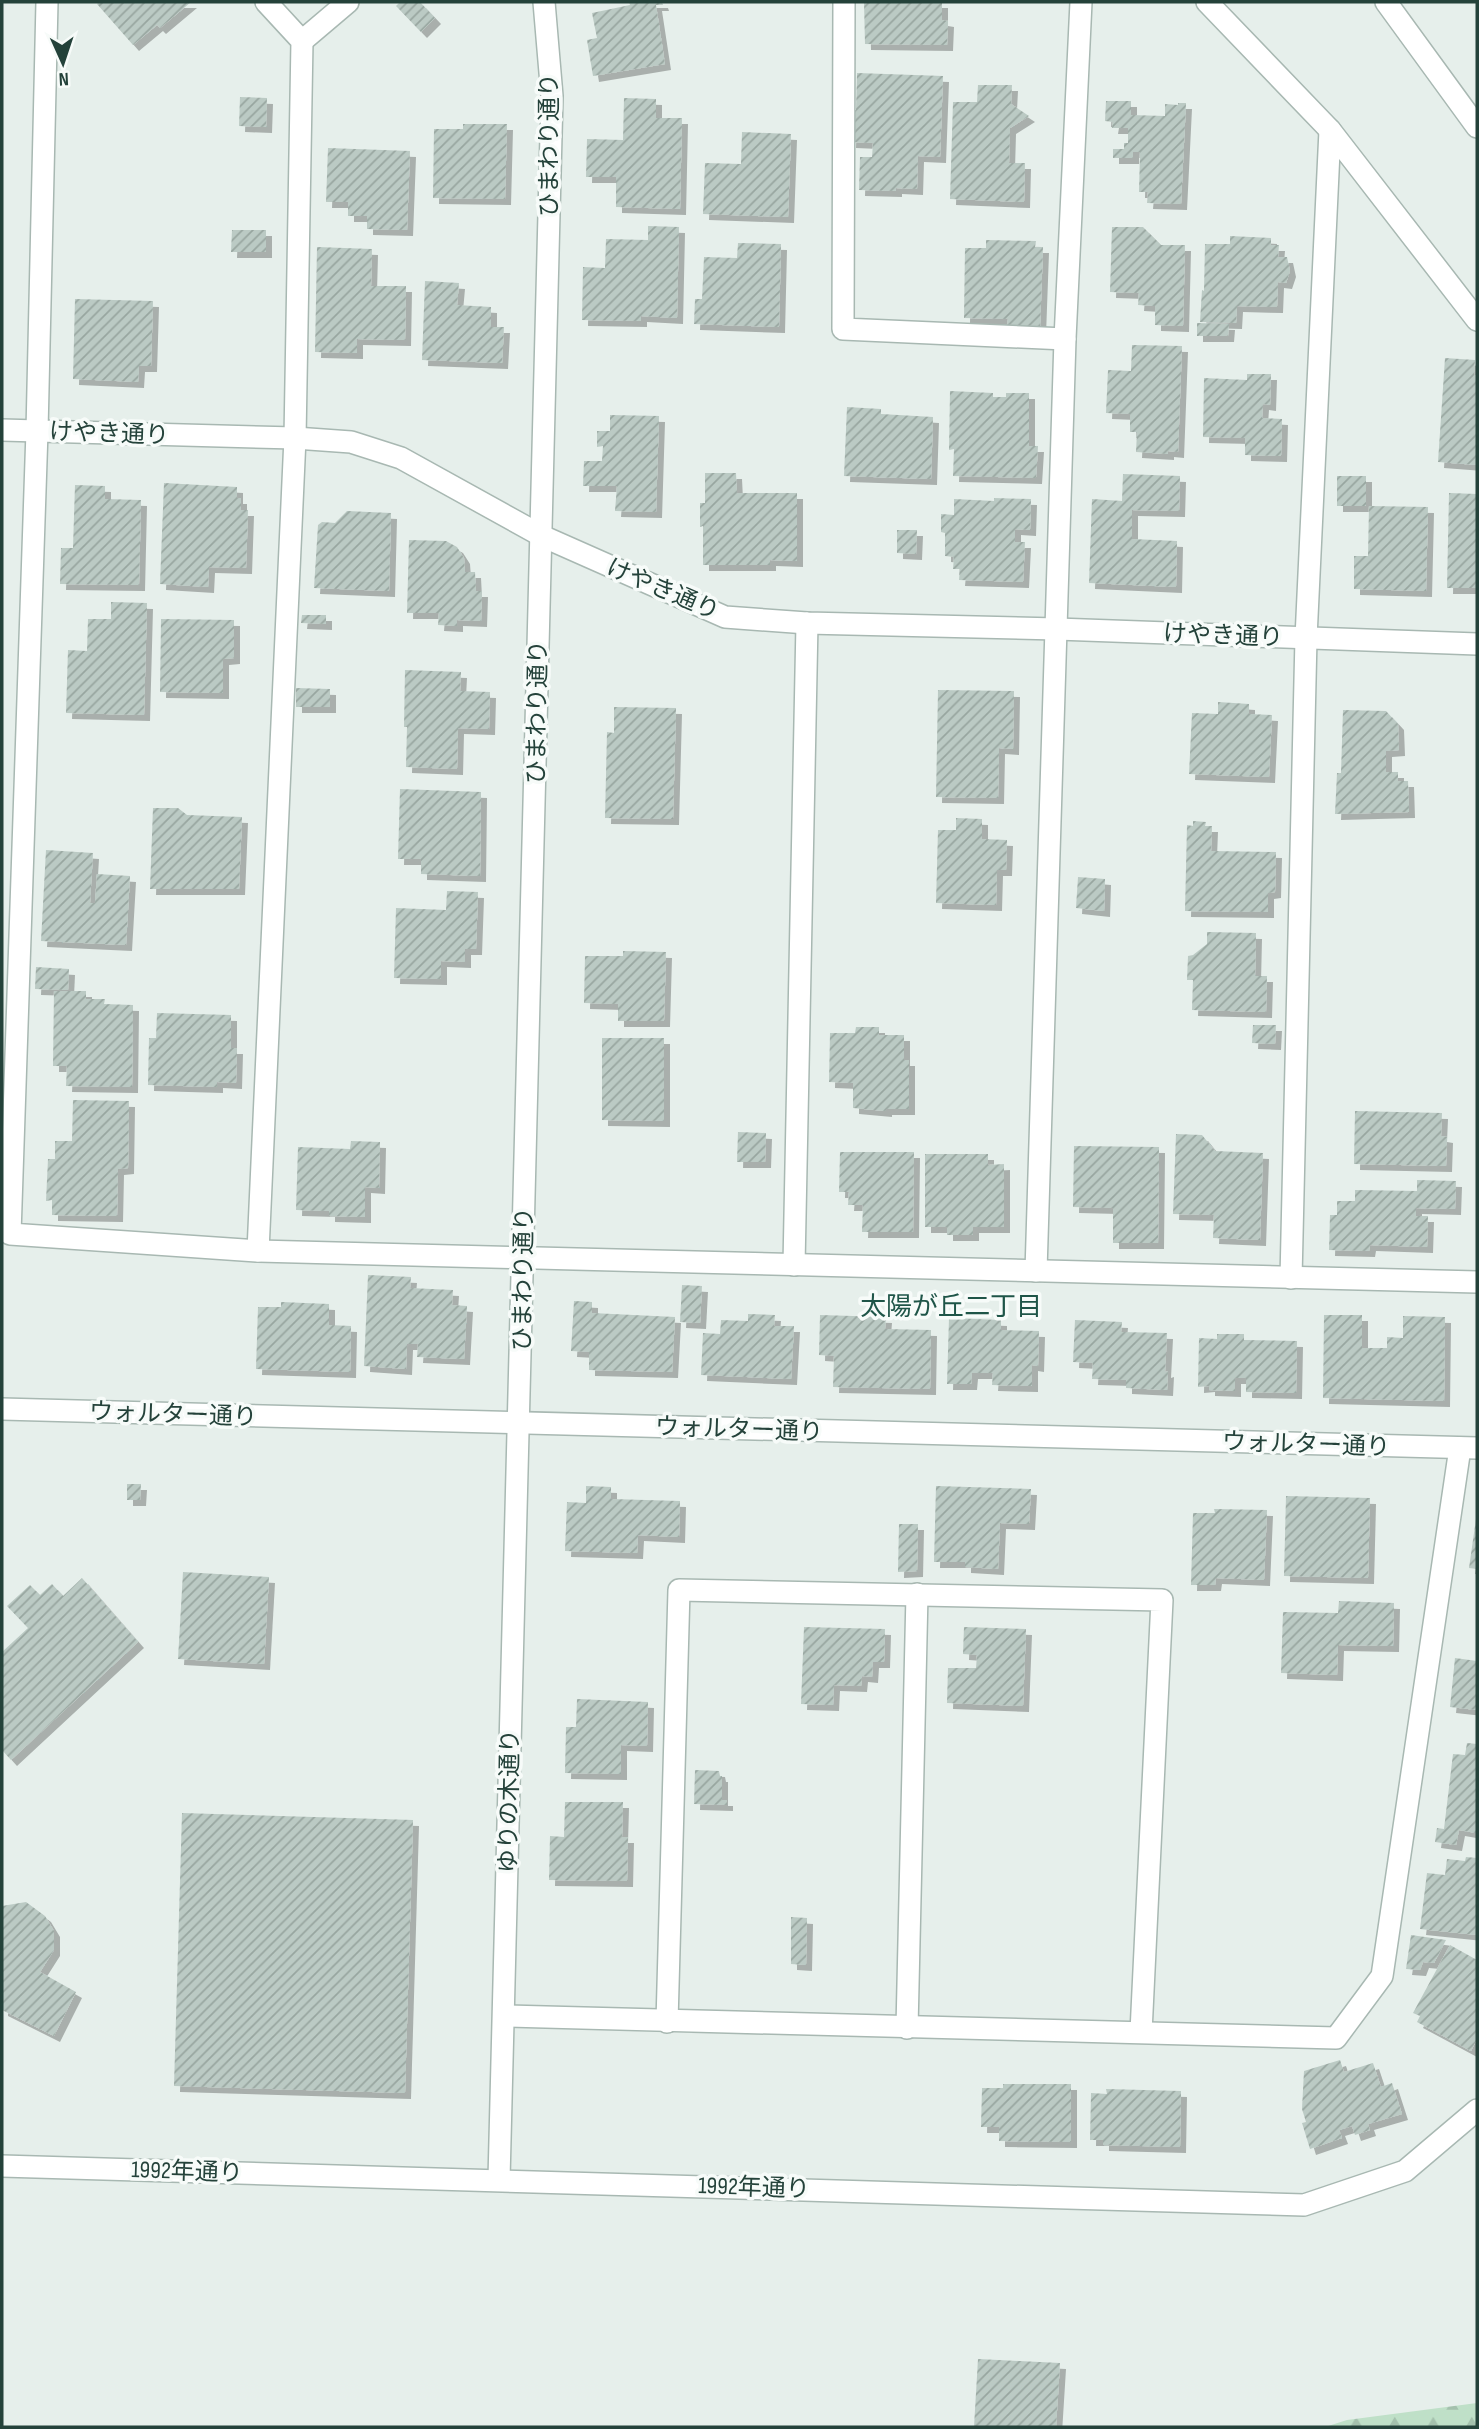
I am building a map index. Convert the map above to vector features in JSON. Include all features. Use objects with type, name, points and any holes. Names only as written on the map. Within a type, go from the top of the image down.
[{"type":"street","points":[[47,2],[37,431],[10,1234],[258,1251],[1477,1282]]},
{"type":"street","points":[[258,1251],[295,438],[302,41],[266,2]]},
{"type":"street","points":[[302,41],[348,2]]},
{"type":"street","name":"ひまわり通り","points":[[519,1423],[552,96],[544,2]]},
{"type":"street","points":[[844,2],[843,329],[1065,339]]},
{"type":"street","points":[[1036,1271],[1065,339],[1081,2]]},
{"type":"street","points":[[1207,2],[1330,130],[1477,320]]},
{"type":"street","points":[[1386,2],[1477,127]]},
{"type":"street","points":[[1291,1278],[1306,638],[1330,130]]},
{"type":"street","name":"けやき通り","points":[[2,430],[351,442],[401,458],[542,536],[726,617],[1477,644]]},
{"type":"street","points":[[794,1265],[807,622]]},
{"type":"street","name":"ウォルター通り","points":[[2,1409],[1469,1448]]},
{"type":"street","name":"ゆりの木通り","points":[[499,2179],[519,1423]]},
{"type":"street","points":[[504,2016],[1336,2038],[1382,1976],[1469,1448]]},
{"type":"street","points":[[667,2022],[678,1590],[917,1594],[1162,1600],[1141,2032]]},
{"type":"street","points":[[907,2028],[917,1594]]},
{"type":"street","name":"1992年通り","points":[[2,2166],[1304,2205],[1405,2171],[1477,2109]]},
{"type":"green space","points":[[1477,2403],[1477,2427],[1325,2427],[1347,2420]]},
{"type":"building","points":[[191,2],[160,28],[157,25],[133,45],[97,4]]},
{"type":"building","points":[[400,2],[420,2],[435,18],[421,32],[396,6]]},
{"type":"building","points":[[629,2],[662,2],[663,5],[656,5],[665,64],[593,76],[587,40],[597,38],[592,13],[630,5]]},
{"type":"building","points":[[864,2],[942,2],[942,20],[948,21],[947,45],[865,44]]},
{"type":"building","points":[[857,73],[943,76],[940,157],[918,156],[917,189],[859,190],[860,157],[872,157],[873,143],[850,142],[851,111],[856,110]]},
{"type":"building","points":[[978,85],[1012,85],[1011,104],[1029,116],[1010,128],[1009,163],[1025,163],[1024,202],[950,199],[953,102],[977,102]]},
{"type":"building","points":[[240,97],[267,98],[266,127],[239,126]]},
{"type":"building","points":[[624,98],[656,99],[656,118],[682,118],[680,209],[616,207],[616,177],[586,177],[587,139],[623,140]]},
{"type":"building","points":[[1106,101],[1131,101],[1131,115],[1165,116],[1165,104],[1186,103],[1181,204],[1147,203],[1148,192],[1139,192],[1140,152],[1133,152],[1133,158],[1113,158],[1113,149],[1124,149],[1124,143],[1128,143],[1128,128],[1112,128],[1113,122],[1105,121]]},
{"type":"building","points":[[463,124],[507,124],[505,199],[433,198],[434,129],[463,129]]},
{"type":"building","points":[[742,132],[791,134],[788,217],[703,214],[705,163],[741,164]]},
{"type":"building","points":[[328,148],[410,151],[407,230],[367,229],[367,216],[348,216],[348,202],[326,202]]},
{"type":"building","points":[[648,226],[679,227],[677,318],[641,316],[641,321],[582,320],[583,267],[605,268],[606,239],[648,240]]},
{"type":"building","points":[[1112,227],[1143,227],[1161,245],[1185,245],[1183,326],[1155,325],[1155,306],[1138,305],[1139,293],[1110,292]]},
{"type":"building","points":[[232,230],[266,230],[266,252],[231,252]]},
{"type":"building","points":[[1230,236],[1271,238],[1271,245],[1279,245],[1278,257],[1287,257],[1290,271],[1286,283],[1278,282],[1277,307],[1237,306],[1236,323],[1200,322],[1205,244],[1230,244]]},
{"type":"building","points":[[986,240],[1036,241],[1035,247],[1043,247],[1040,329],[1007,328],[1008,319],[964,318],[965,248],[986,248]]},
{"type":"building","points":[[738,243],[781,244],[779,327],[694,324],[695,299],[702,299],[704,257],[737,258]]},
{"type":"building","points":[[317,247],[372,249],[371,286],[406,286],[405,340],[357,339],[357,353],[315,352]]},
{"type":"building","points":[[425,281],[459,283],[457,305],[491,307],[491,327],[504,327],[502,363],[422,360]]},
{"type":"building","points":[[75,299],[153,301],[151,366],[139,366],[138,382],[73,379]]},
{"type":"building","points":[[1197,323],[1229,324],[1228,336],[1197,336]]},
{"type":"building","points":[[1132,345],[1182,346],[1178,452],[1136,452],[1137,432],[1130,432],[1130,414],[1106,413],[1108,370],[1131,371]]},
{"type":"building","points":[[1445,358],[1475,360],[1477,465],[1438,462]]},
{"type":"building","points":[[1247,374],[1271,374],[1270,405],[1263,404],[1262,418],[1282,419],[1281,456],[1245,455],[1245,438],[1203,437],[1204,378],[1247,380]]},
{"type":"building","points":[[950,391],[993,393],[993,397],[1006,397],[1006,393],[1029,393],[1029,446],[1038,446],[1036,478],[953,476],[954,449],[949,450]]},
{"type":"building","points":[[847,407],[881,409],[881,414],[933,417],[931,479],[844,476]]},
{"type":"building","points":[[610,415],[659,416],[656,512],[615,511],[617,486],[583,486],[584,461],[602,461],[603,446],[597,447],[597,431],[610,431]]},
{"type":"building","points":[[705,473],[736,473],[737,493],[797,493],[797,561],[770,560],[770,565],[703,565],[700,503],[705,503]]},
{"type":"building","points":[[1123,474],[1180,476],[1179,511],[1132,510],[1132,539],[1177,541],[1176,587],[1089,583],[1092,499],[1122,501]]},
{"type":"building","points":[[1337,476],[1366,476],[1366,506],[1337,506]]},
{"type":"building","points":[[164,483],[237,487],[241,510],[248,510],[246,568],[209,567],[208,587],[160,584]]},
{"type":"building","points":[[75,485],[105,486],[105,499],[141,500],[139,585],[60,584],[61,548],[73,548]]},
{"type":"building","points":[[1449,493],[1477,494],[1477,588],[1447,588]]},
{"type":"building","points":[[994,498],[1031,499],[1030,530],[1015,529],[1015,542],[1025,542],[1023,582],[959,580],[960,569],[953,569],[954,557],[945,556],[945,533],[941,532],[941,514],[954,515],[954,499],[994,501]]},
{"type":"building","points":[[1369,506],[1428,507],[1426,591],[1354,589],[1354,556],[1368,556]]},
{"type":"building","points":[[347,511],[391,513],[389,591],[314,588],[318,525],[322,522],[335,523]]},
{"type":"building","points":[[897,530],[917,530],[916,554],[897,553]]},
{"type":"building","points":[[409,540],[446,541],[457,547],[464,558],[465,572],[475,572],[476,591],[482,591],[481,621],[457,620],[457,626],[438,625],[439,613],[407,613]]},
{"type":"building","points":[[111,602],[147,603],[144,715],[66,713],[68,650],[87,651],[88,619],[111,619]]},
{"type":"building","points":[[302,615],[326,615],[326,624],[301,623]]},
{"type":"building","points":[[161,619],[234,620],[234,658],[223,659],[223,693],[160,692]]},
{"type":"building","points":[[405,670],[461,672],[460,691],[490,692],[489,729],[458,728],[457,769],[406,767]]},
{"type":"building","points":[[296,688],[330,689],[330,707],[296,707]]},
{"type":"building","points":[[938,690],[1014,691],[1013,749],[999,748],[998,798],[936,797]]},
{"type":"building","points":[[1218,702],[1249,704],[1249,714],[1272,715],[1269,777],[1189,774],[1192,713],[1218,714]]},
{"type":"building","points":[[614,707],[676,708],[673,819],[605,818],[607,732],[614,733]]},
{"type":"building","points":[[1343,710],[1386,711],[1398,724],[1399,750],[1386,751],[1386,772],[1398,772],[1398,781],[1408,781],[1409,812],[1335,814],[1337,773],[1341,773]]},
{"type":"building","points":[[400,789],[481,792],[480,876],[421,874],[421,859],[398,859]]},
{"type":"building","points":[[153,808],[178,808],[187,815],[242,817],[239,889],[150,889]]},
{"type":"building","points":[[956,818],[982,819],[982,839],[1007,840],[1006,870],[997,870],[996,905],[936,903],[938,830],[956,830]]},
{"type":"building","points":[[1193,821],[1206,822],[1205,826],[1212,826],[1211,851],[1276,852],[1275,892],[1268,893],[1268,912],[1185,911],[1187,825],[1193,826]]},
{"type":"building","points":[[46,850],[93,853],[90,903],[95,903],[97,874],[130,876],[126,945],[41,941]]},
{"type":"building","points":[[1078,877],[1105,879],[1104,911],[1076,908]]},
{"type":"building","points":[[447,891],[478,892],[476,949],[465,949],[465,962],[441,961],[441,979],[394,978],[396,908],[446,910]]},
{"type":"building","points":[[1207,932],[1256,933],[1255,976],[1267,976],[1266,1012],[1192,1010],[1193,980],[1187,980],[1188,956],[1207,944]]},
{"type":"building","points":[[623,951],[666,952],[664,1021],[618,1021],[618,1004],[584,1003],[585,956],[623,956]]},
{"type":"building","points":[[36,967],[69,969],[68,990],[35,989]]},
{"type":"building","points":[[54,991],[86,991],[86,999],[105,999],[104,1004],[133,1005],[132,1087],[66,1086],[67,1066],[53,1066]]},
{"type":"building","points":[[157,1013],[231,1015],[231,1048],[237,1048],[236,1083],[217,1082],[217,1087],[148,1085],[149,1038],[156,1038]]},
{"type":"building","points":[[1253,1025],[1276,1025],[1275,1044],[1252,1043]]},
{"type":"building","points":[[856,1027],[879,1027],[879,1035],[904,1035],[904,1060],[909,1060],[909,1109],[886,1111],[853,1108],[853,1083],[829,1082],[830,1033],[855,1033]]},
{"type":"building","points":[[602,1038],[664,1038],[664,1121],[602,1120]]},
{"type":"building","points":[[73,1100],[129,1101],[128,1168],[118,1169],[117,1216],[52,1215],[52,1200],[46,1201],[48,1159],[55,1159],[55,1141],[72,1141]]},
{"type":"building","points":[[1355,1111],[1442,1113],[1441,1136],[1447,1137],[1446,1166],[1354,1164]]},
{"type":"building","points":[[738,1132],[766,1133],[765,1162],[737,1162]]},
{"type":"building","points":[[1176,1134],[1202,1135],[1215,1151],[1263,1153],[1260,1240],[1213,1238],[1214,1215],[1173,1214]]},
{"type":"building","points":[[351,1141],[380,1142],[379,1188],[365,1187],[365,1217],[329,1216],[329,1211],[296,1210],[298,1147],[350,1149]]},
{"type":"building","points":[[1074,1146],[1159,1147],[1158,1243],[1113,1243],[1113,1208],[1073,1207]]},
{"type":"building","points":[[840,1152],[914,1152],[913,1232],[862,1232],[863,1205],[848,1205],[849,1192],[839,1192]]},
{"type":"building","points":[[925,1154],[988,1154],[988,1165],[1004,1164],[1004,1227],[973,1227],[973,1235],[947,1235],[947,1227],[925,1227]]},
{"type":"building","points":[[1417,1180],[1456,1181],[1455,1209],[1416,1208],[1416,1216],[1428,1216],[1427,1247],[1370,1245],[1369,1251],[1329,1250],[1330,1215],[1337,1215],[1337,1201],[1355,1201],[1355,1190],[1417,1191]]},
{"type":"building","points":[[368,1275],[411,1277],[410,1288],[453,1290],[452,1305],[467,1306],[464,1359],[417,1357],[418,1344],[407,1344],[406,1369],[364,1366]]},
{"type":"building","points":[[682,1285],[702,1286],[700,1323],[680,1322]]},
{"type":"building","points":[[574,1301],[592,1302],[592,1313],[675,1317],[672,1372],[589,1370],[589,1352],[571,1351]]},
{"type":"building","points":[[281,1302],[329,1304],[329,1325],[351,1326],[350,1372],[256,1369],[258,1307],[281,1307]]},
{"type":"building","points":[[748,1314],[775,1315],[774,1326],[794,1326],[791,1379],[701,1375],[703,1333],[720,1334],[721,1320],[748,1321]]},
{"type":"building","points":[[820,1315],[886,1317],[885,1329],[931,1330],[930,1389],[833,1387],[834,1356],[819,1355]]},
{"type":"building","points":[[1324,1315],[1362,1315],[1362,1348],[1387,1348],[1387,1337],[1403,1338],[1403,1316],[1445,1317],[1444,1401],[1323,1398]]},
{"type":"building","points":[[949,1318],[1001,1320],[1001,1330],[1039,1331],[1038,1366],[1032,1365],[1032,1386],[992,1385],[993,1373],[972,1373],[971,1384],[947,1384]]},
{"type":"building","points":[[1075,1320],[1122,1322],[1121,1332],[1167,1333],[1167,1390],[1126,1388],[1126,1380],[1092,1379],[1093,1363],[1073,1362]]},
{"type":"building","points":[[1217,1334],[1244,1334],[1244,1340],[1297,1341],[1296,1393],[1246,1392],[1246,1378],[1235,1378],[1235,1391],[1209,1390],[1209,1386],[1198,1387],[1199,1338],[1217,1339]]},
{"type":"building","points":[[127,1484],[141,1484],[140,1500],[127,1500]]},
{"type":"building","points":[[586,1486],[611,1487],[611,1499],[680,1501],[679,1537],[638,1535],[637,1553],[565,1551],[567,1502],[586,1503]]},
{"type":"building","points":[[936,1486],[1031,1489],[1029,1524],[1000,1523],[998,1569],[965,1567],[965,1562],[934,1562]]},
{"type":"building","points":[[1286,1496],[1370,1498],[1368,1578],[1284,1576]]},
{"type":"building","points":[[1214,1509],[1267,1510],[1264,1580],[1216,1578],[1215,1585],[1191,1585],[1193,1513],[1215,1513]]},
{"type":"building","points":[[1477,1519],[1477,1569],[1469,1568]]},
{"type":"building","points":[[899,1524],[918,1524],[917,1571],[898,1572]]},
{"type":"building","points":[[183,1572],[269,1577],[264,1664],[178,1659]]},
{"type":"building","points":[[82,1578],[138,1642],[11,1760],[2,1750],[2,1652],[28,1628],[7,1606],[30,1585],[40,1595],[52,1584],[63,1596]]},
{"type":"building","points":[[1339,1601],[1394,1603],[1393,1646],[1338,1645],[1337,1675],[1281,1673],[1283,1612],[1338,1613]]},
{"type":"building","points":[[804,1627],[885,1629],[884,1662],[873,1662],[872,1677],[862,1676],[861,1686],[834,1685],[833,1705],[801,1704]]},
{"type":"building","points":[[964,1627],[1026,1629],[1023,1706],[947,1703],[948,1668],[976,1668],[977,1655],[963,1654]]},
{"type":"building","points":[[1455,1658],[1477,1661],[1477,1710],[1450,1707]]},
{"type":"building","points":[[577,1699],[648,1702],[647,1746],[621,1745],[621,1774],[565,1773],[566,1727],[576,1727]]},
{"type":"building","points":[[1467,1743],[1477,1744],[1476,1833],[1459,1830],[1456,1845],[1435,1842],[1437,1828],[1444,1829],[1453,1754],[1465,1755]]},
{"type":"building","points":[[695,1770],[719,1771],[722,1776],[722,1800],[727,1800],[727,1805],[694,1804]]},
{"type":"building","points":[[565,1802],[623,1802],[622,1837],[628,1837],[627,1881],[549,1880],[550,1836],[564,1837]]},
{"type":"building","points":[[182,1813],[413,1820],[405,2093],[174,2086]]},
{"type":"building","points":[[1466,1857],[1477,1858],[1477,1935],[1420,1929],[1427,1873],[1445,1875],[1447,1859],[1465,1861]]},
{"type":"building","points":[[26,1902],[45,1916],[54,1931],[54,1950],[40,1972],[76,1992],[54,2036],[2,2010],[2,1906]]},
{"type":"building","points":[[791,1917],[807,1918],[806,1965],[791,1964]]},
{"type":"building","points":[[1411,1935],[1446,1940],[1434,1963],[1423,1962],[1420,1970],[1406,1969]]},
{"type":"building","points":[[1450,1945],[1477,1960],[1477,2039],[1471,2051],[1417,2022],[1420,2016],[1413,2013]]},
{"type":"building","points":[[1340,2060],[1344,2072],[1373,2063],[1381,2087],[1392,2083],[1402,2114],[1368,2124],[1370,2130],[1355,2135],[1352,2126],[1339,2130],[1342,2138],[1310,2149],[1302,2123],[1306,2122],[1302,2109],[1304,2071]]},
{"type":"building","points":[[1003,2084],[1071,2084],[1071,2142],[999,2141],[999,2127],[981,2127],[982,2088],[1003,2088]]},
{"type":"building","points":[[1106,2089],[1181,2091],[1180,2147],[1103,2145],[1103,2140],[1090,2140],[1091,2093],[1107,2094]]},
{"type":"building","points":[[978,2359],[1060,2363],[1056,2427],[974,2427]]},
{"type":"district","name":"太陽が丘二丁目","points":[[951,1306]]}]
